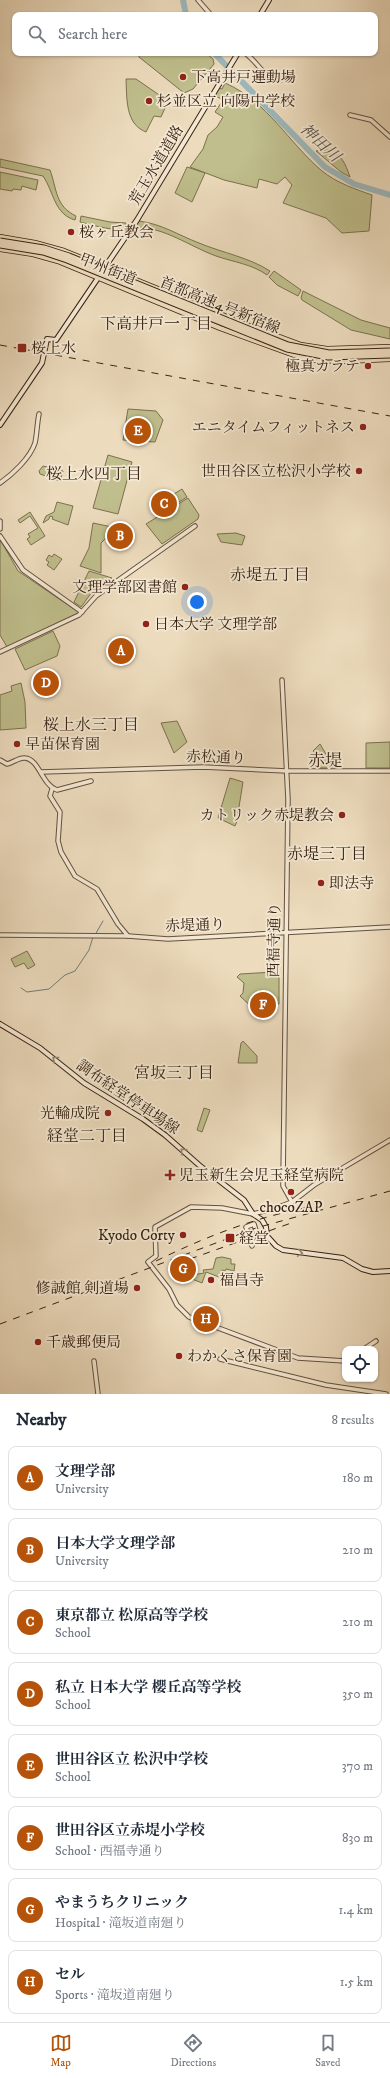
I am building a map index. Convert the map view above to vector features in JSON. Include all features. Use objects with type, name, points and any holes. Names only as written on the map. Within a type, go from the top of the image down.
[{"type":"highway","name":"甲州街道","points":[[0,237],[35,243],[62,250],[247,325],[306,346],[327,349],[390,347]]},
{"type":"highway","name":"首都高速4号新宿線","points":[[0,241],[44,248],[69,256],[288,345],[329,353],[390,351]]},
{"type":"highway","name":"首都高速4号新宿線","points":[[0,245],[31,250],[67,260],[287,349],[328,357],[390,355]]},
{"type":"highway","name":"甲州街道","points":[[0,249],[33,254],[58,261],[220,328],[297,356],[315,360],[343,361],[390,359]]},
{"type":"highway","points":[[58,261],[62,250]]},
{"type":"highway","points":[[74,268],[78,256]]},
{"type":"main road","points":[[262,12],[269,0]]},
{"type":"main road","name":"荒玉水道道路","points":[[105,267],[137,220],[236,56]]},
{"type":"main road","points":[[0,425],[43,359],[47,339],[56,340],[98,278]]},
{"type":"main road","name":"調布経堂停車場線","points":[[0,1024],[40,1048],[98,1093],[159,1130],[199,1165],[234,1192],[248,1206],[253,1214]]},
{"type":"main road","points":[[253,1214],[262,1220],[266,1227],[267,1236],[276,1246],[283,1250],[343,1258],[362,1269],[373,1272],[390,1271]]},
{"type":"street","points":[[198,0],[208,12]]},
{"type":"street","points":[[248,56],[264,74],[278,80],[288,79]]},
{"type":"street","points":[[350,115],[371,120],[390,137]]},
{"type":"street","points":[[0,483],[8,477],[30,453],[35,442],[38,414]]},
{"type":"street","points":[[0,521],[0,529]]},
{"type":"street","points":[[0,652],[82,612],[93,599],[195,526]]},
{"type":"street","points":[[0,536],[23,570],[82,612]]},
{"type":"street","name":"西福寺通り","points":[[282,680],[287,771],[283,1182],[292,1202]]},
{"type":"street","points":[[0,760],[7,764],[26,758],[41,772],[52,789],[57,790],[91,781]]},
{"type":"street","name":"赤松通り","points":[[41,772],[203,767],[287,771],[390,771]]},
{"type":"street","points":[[52,789],[50,796],[60,812],[58,841],[61,852],[75,876],[97,889],[118,924],[128,936]]},
{"type":"street","name":"赤堤通り","points":[[0,935],[128,936],[168,939],[390,927]]},
{"type":"street","points":[[342,1361],[298,1358],[189,1317],[178,1305],[169,1289],[148,1262],[156,1256],[155,1227],[182,1211],[199,1206],[225,1208],[253,1214],[265,1212],[292,1202],[314,1185],[390,1140]]},
{"type":"street","points":[[259,1241],[254,1224],[246,1227],[252,1246],[253,1243],[259,1241],[267,1236]]},
{"type":"street","points":[[368,1346],[376,1341]]},
{"type":"street","points":[[220,1359],[326,1385],[386,1394]]},
{"type":"street","points":[[94,1361],[98,1394]]},
{"type":"shaded area","name":"下高井戸運動場","points":[[210,56],[213,59],[214,64],[193,89],[184,93],[139,57]]},
{"type":"shaded area","points":[[126,79],[136,79],[168,101],[161,117],[154,116],[146,132],[134,123],[128,110]]},
{"type":"shaded area","points":[[225,83],[253,100],[322,171],[340,182],[372,195],[369,231],[342,233],[326,218],[283,203],[292,185],[285,177],[277,184],[259,179],[257,188],[224,180],[190,167],[203,149],[208,135],[217,127],[223,117],[215,112],[223,100],[214,95],[218,88],[222,89]]},
{"type":"shaded area","points":[[327,150],[340,157],[350,177],[341,172],[316,151]]},
{"type":"shaded area","points":[[0,159],[50,170],[60,202],[69,212],[76,216],[75,220],[68,217],[59,208],[43,176],[0,167]]},
{"type":"shaded area","points":[[187,167],[205,173],[192,202],[175,193]]},
{"type":"shaded area","points":[[0,172],[38,180],[36,190],[22,186],[21,190],[13,189],[12,191],[0,189]]},
{"type":"shaded area","points":[[81,216],[110,222],[126,223],[126,226],[131,226],[129,229],[104,228],[80,222]]},
{"type":"shaded area","points":[[139,221],[163,227],[191,240],[253,262],[270,271],[267,275],[249,266],[206,252],[156,230],[135,227]]},
{"type":"shaded area","points":[[274,271],[301,290],[298,296],[277,285],[269,277]]},
{"type":"shaded area","points":[[303,291],[361,320],[390,328],[390,339],[351,330],[302,300],[301,298]]},
{"type":"shaded area","points":[[128,409],[156,411],[163,420],[155,442],[123,440]]},
{"type":"shaded area","points":[[108,455],[132,462],[118,514],[93,508]]},
{"type":"shaded area","points":[[43,466],[63,471],[60,481],[40,474],[39,471]]},
{"type":"shaded area","points":[[182,489],[187,497],[161,513],[156,505]]},
{"type":"shaded area","points":[[188,498],[199,515],[198,519],[162,544],[146,524]]},
{"type":"shaded area","points":[[57,502],[73,506],[68,525],[52,519],[53,517],[50,516],[49,519],[43,523],[46,516],[54,512]]},
{"type":"shaded area","points":[[30,512],[45,536],[31,545],[27,539],[30,537],[28,534],[38,528],[30,516],[20,523],[18,520]]},
{"type":"shaded area","points":[[93,523],[112,527],[111,533],[101,543],[101,573],[80,566],[89,548]]},
{"type":"shaded area","points":[[236,533],[245,536],[242,545],[221,542],[217,534]]},
{"type":"shaded area","points":[[0,539],[18,571],[80,613],[7,647],[0,635]]},
{"type":"shaded area","points":[[54,554],[62,559],[54,570],[47,565],[49,562],[46,560],[49,555],[52,557]]},
{"type":"shaded area","points":[[89,571],[112,578],[92,592],[81,607],[74,602]]},
{"type":"shaded area","points":[[53,631],[60,646],[57,656],[25,670],[15,649]]},
{"type":"shaded area","points":[[21,683],[25,702],[26,728],[0,730],[0,695],[12,691],[11,686]]},
{"type":"shaded area","points":[[177,721],[187,742],[174,753],[161,723]]},
{"type":"shaded area","points":[[390,742],[390,768],[366,768],[366,743]]},
{"type":"shaded area","points":[[320,744],[330,761],[332,768],[316,768],[317,754],[313,751]]},
{"type":"shaded area","points":[[230,778],[243,782],[238,813],[240,814],[235,826],[218,818]]},
{"type":"shaded area","points":[[27,951],[35,965],[28,969],[24,963],[15,967],[11,959]]},
{"type":"shaded area","points":[[274,972],[279,976],[279,1004],[261,1005],[261,1011],[256,1011],[240,996],[243,993],[244,983],[237,977],[240,974]]},
{"type":"shaded area","points":[[243,1041],[257,1056],[257,1063],[238,1063],[241,1043]]},
{"type":"shaded area","points":[[204,1108],[210,1110],[202,1132],[197,1130]]},
{"type":"shaded area","points":[[222,1257],[231,1259],[231,1264],[235,1264],[234,1271],[226,1269],[225,1271],[222,1270],[222,1275],[219,1277],[206,1272],[202,1283],[192,1279],[193,1275],[204,1273],[203,1270],[213,1269],[216,1258]]},
{"type":"waterway","name":"神田川","points":[[183,0],[185,12]]},
{"type":"waterway","name":"神田川","points":[[217,56],[325,167],[354,184],[390,195]]},
{"type":"waterway","points":[[95,935],[103,921]]},
{"type":"waterway","points":[[21,988],[27,992],[49,989],[65,975],[75,971],[89,950],[93,937]]},
{"type":"railway","points":[[0,345],[390,416]]},
{"type":"railway","points":[[0,1324],[256,1228],[390,1191]]},
{"type":"railway","points":[[156,1261],[212,1236],[250,1222],[310,1207]]},
{"type":"railway","points":[[190,1259],[294,1222]]},
{"type":"place","name":"下高井戸運動場","points":[[183,77]]},
{"type":"place","name":"杉並区立 向陽中学校","points":[[149,101]]},
{"type":"place","name":"桜ヶ丘教会","points":[[71,232]]},
{"type":"place","name":"桜上水","points":[[22,348]]},
{"type":"place","name":"極真カラテ","points":[[368,366]]},
{"type":"place","name":"エニタイムフィットネス","points":[[363,427]]},
{"type":"place","name":"世田谷区立 松沢中学校","points":[[138,431]]},
{"type":"place","name":"世田谷区立松沢小学校","points":[[359,471]]},
{"type":"place","name":"東京都立 松原高等学校","points":[[164,504]]},
{"type":"place","name":"日本大学文理学部","points":[[120,536]]},
{"type":"place","name":"文理学部図書館","points":[[185,587]]},
{"type":"place","name":"日本大学 文理学部","points":[[146,624]]},
{"type":"place","name":"文理学部","points":[[121,651]]},
{"type":"place","name":"私立 日本大学 櫻丘高等学校","points":[[46,683]]},
{"type":"place","name":"早苗保育園","points":[[17,744]]},
{"type":"place","name":"カトリック赤堤教会","points":[[342,815]]},
{"type":"place","name":"即法寺","points":[[321,883]]},
{"type":"place","name":"世田谷区立赤堤小学校","points":[[263,1005]]},
{"type":"place","name":"光輪成院","points":[[108,1113]]},
{"type":"place","name":"児玉新生会児玉経堂病院","points":[[170,1175]]},
{"type":"place","name":"chocoZAP","points":[[291,1192]]},
{"type":"place","name":"Kyodo Corty","points":[[183,1235]]},
{"type":"place","name":"経堂","points":[[230,1238]]},
{"type":"place","name":"やまうちクリニック","points":[[183,1269]]},
{"type":"place","name":"福昌寺","points":[[211,1280]]},
{"type":"place","name":"修誠館 剣道場","points":[[137,1288]]},
{"type":"place","name":"セル","points":[[206,1319]]},
{"type":"place","name":"千歳郵便局","points":[[38,1342]]},
{"type":"place","name":"わかくさ保育園","points":[[179,1356]]},
{"type":"district","name":"下高井戸一丁目","points":[[156,323]]},
{"type":"district","name":"桜上水四丁目","points":[[94,473]]},
{"type":"district","name":"赤堤五丁目","points":[[270,574]]},
{"type":"district","name":"桜上水三丁目","points":[[91,724]]},
{"type":"district","name":"赤堤","points":[[325,760]]},
{"type":"district","name":"赤堤三丁目","points":[[327,853]]},
{"type":"district","name":"宮坂三丁目","points":[[174,1072]]},
{"type":"district","name":"経堂二丁目","points":[[87,1135]]}]
